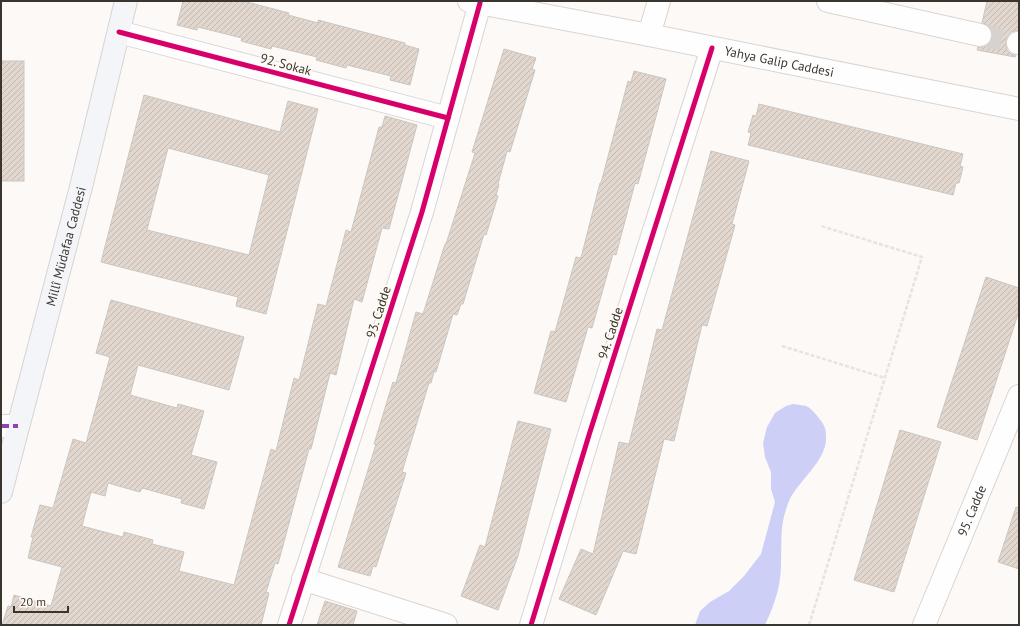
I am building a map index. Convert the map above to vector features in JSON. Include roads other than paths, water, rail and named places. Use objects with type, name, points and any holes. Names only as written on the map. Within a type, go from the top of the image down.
[{"type":"main road","name":"Millî Müdafaa Caddesi","points":[[1,492],[10,426],[79,194],[126,1]]},
{"type":"street","points":[[649,35],[659,1]]},
{"type":"street","points":[[828,1],[980,34]]},
{"type":"street","name":"Yahya Galip Caddesi","points":[[475,2],[649,35],[1019,109]]},
{"type":"street","name":"93. Cadde","points":[[289,625],[422,212],[448,118],[475,2]]},
{"type":"street","name":"92. Sokak","points":[[119,32],[448,118]]},
{"type":"street","name":"94. Cadde","points":[[531,625],[587,442],[712,48]]},
{"type":"street","name":"95. Cadde","points":[[924,625],[1019,396]]},
{"type":"street","points":[[303,579],[446,625]]},
{"type":"water","points":[[793,404],[807,406],[815,413],[824,426],[826,431],[826,440],[821,456],[798,486],[789,501],[786,510],[782,532],[780,580],[774,603],[765,625],[695,625],[700,611],[710,602],[729,591],[744,576],[761,554],[775,502],[771,489],[771,472],[765,457],[763,443],[767,427],[775,413],[786,406]]},
{"type":"tunnel","points":[[980,35],[1018,43]]}]
